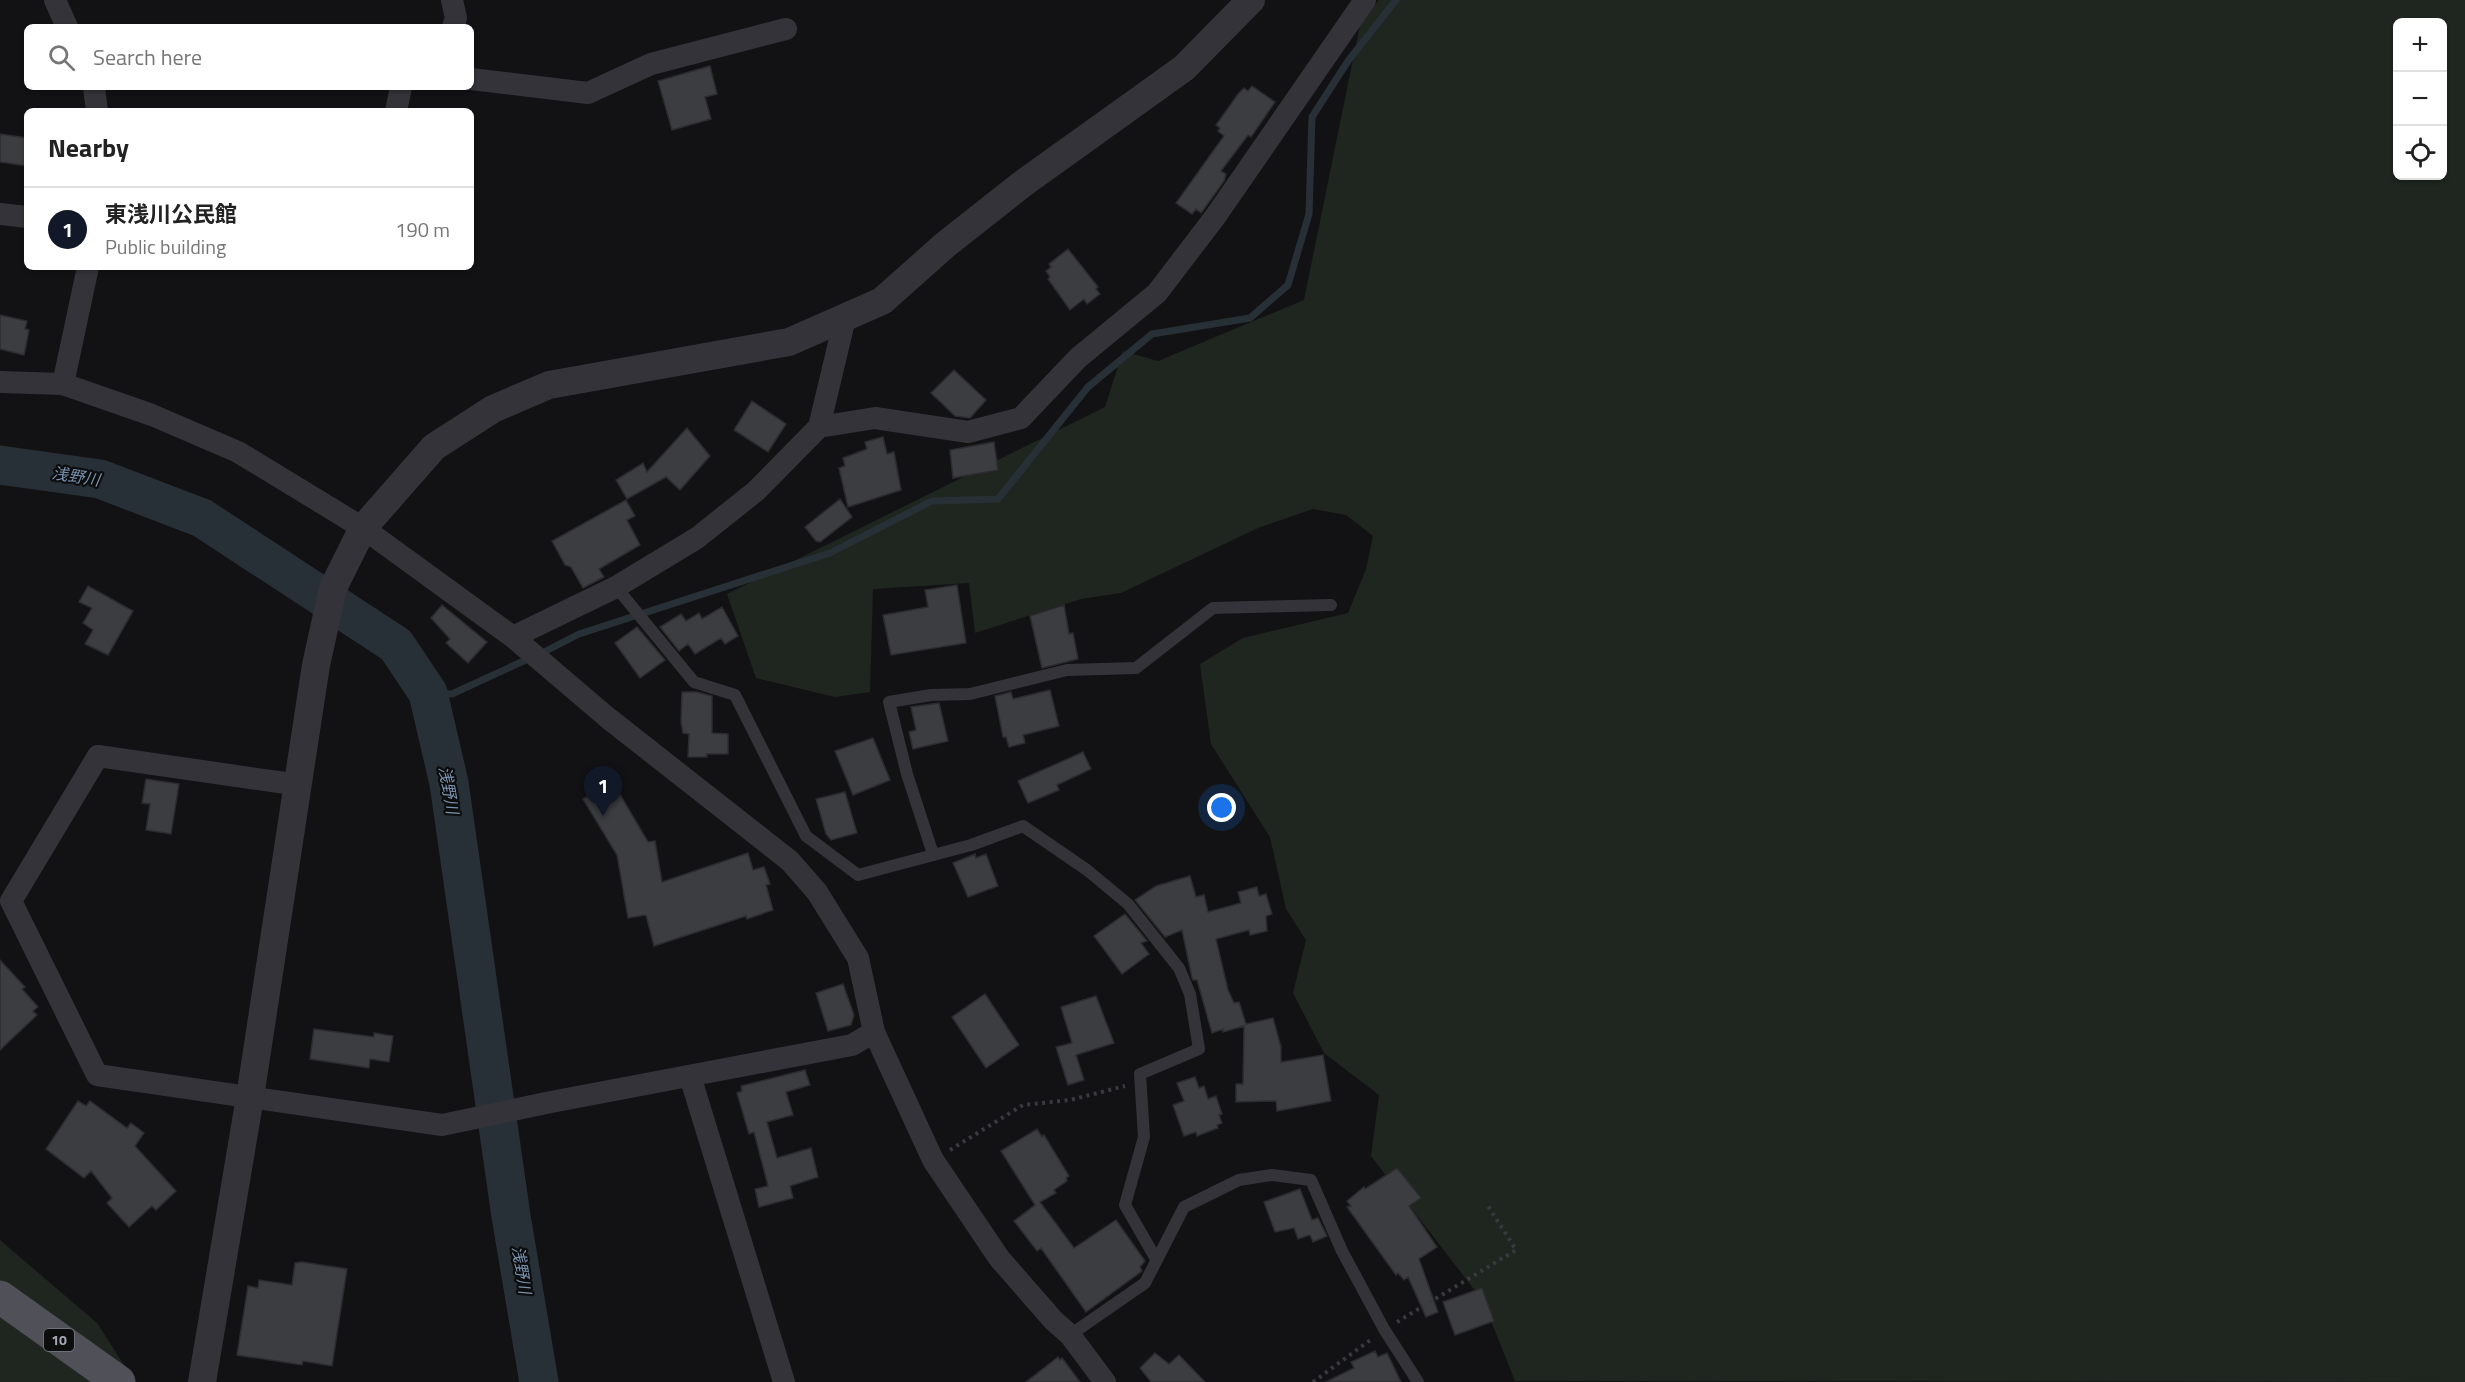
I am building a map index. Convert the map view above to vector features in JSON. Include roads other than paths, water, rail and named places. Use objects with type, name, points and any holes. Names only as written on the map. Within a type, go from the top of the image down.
[{"type":"main road","name":"10","points":[[0,1297],[119,1382]]},
{"type":"street","points":[[55,0],[66,24]]},
{"type":"street","points":[[452,0],[456,18],[454,24]]},
{"type":"street","points":[[202,1382],[250,1097],[316,666],[333,588],[363,528],[434,447],[493,409],[549,386],[789,342],[882,302],[945,245],[1021,185],[1184,68],[1251,0]]},
{"type":"street","points":[[819,427],[875,418],[968,432],[1021,418],[1078,358],[1157,292],[1215,217],[1365,0]]},
{"type":"street","points":[[474,79],[588,93],[651,64],[786,29]]},
{"type":"street","points":[[94,90],[97,108]]},
{"type":"street","points":[[397,108],[400,90]]},
{"type":"street","points":[[0,214],[24,217]]},
{"type":"street","points":[[63,384],[87,270]]},
{"type":"street","points":[[518,642],[620,592],[756,491],[819,427],[845,318]]},
{"type":"street","points":[[0,382],[63,384],[152,415],[238,452],[363,528],[518,642],[608,718],[790,861],[832,914],[858,958],[874,1032],[933,1160],[999,1258],[1054,1321],[1070,1335],[1105,1382]]},
{"type":"street","points":[[299,785],[98,756],[11,901],[97,1074],[442,1125],[852,1045],[874,1032]]},
{"type":"street","points":[[690,1076],[784,1382]]},
{"type":"lane","points":[[620,592],[649,624],[694,682],[735,695],[806,836],[858,875],[971,845],[1023,826],[1086,870],[1128,904],[1179,968],[1190,994],[1199,1049],[1140,1074],[1144,1137],[1125,1204],[1156,1259]]},
{"type":"lane","points":[[933,854],[911,785],[889,702],[931,695],[970,694],[1067,670],[1136,668],[1212,608],[1331,605]]},
{"type":"lane","points":[[1070,1335],[1145,1283],[1184,1207],[1239,1179],[1272,1175],[1311,1180],[1342,1251],[1384,1329],[1418,1382]]},
{"type":"waterway","points":[[540,654],[579,634],[830,553],[932,501],[998,499],[1088,387],[1152,334],[1250,318],[1288,285],[1309,214],[1312,117],[1348,61],[1396,0]]},
{"type":"waterway","name":"浅野川","points":[[0,465],[100,479],[202,518],[396,645],[428,693],[449,783],[511,1216],[539,1382]]},
{"type":"waterway","points":[[428,693],[452,694],[530,658]]},
{"type":"place","name":"東浅川公民館","points":[[603,816]]}]
